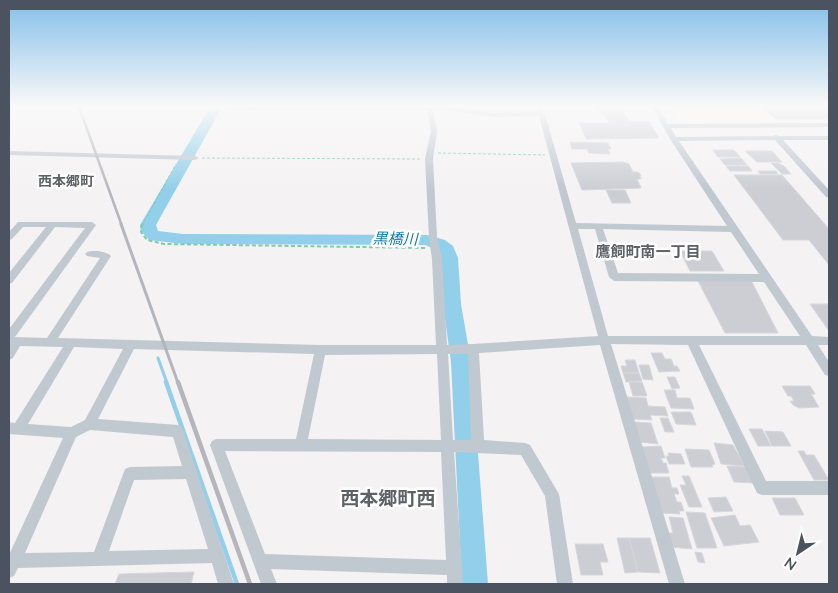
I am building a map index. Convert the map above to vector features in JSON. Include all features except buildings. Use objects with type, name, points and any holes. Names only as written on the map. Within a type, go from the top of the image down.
[{"type":"street","points":[[433,135],[430,156],[433,237],[442,350],[455,584]]},
{"type":"street","points":[[548,135],[604,340],[677,584]]},
{"type":"street","points":[[671,135],[829,372]]},
{"type":"street","points":[[773,135],[829,194]]},
{"type":"street","points":[[674,140],[829,138]]},
{"type":"street","points":[[9,154],[195,158]]},
{"type":"street","points":[[9,237],[21,224],[92,225],[11,340],[9,355]]},
{"type":"street","points":[[9,280],[53,224]]},
{"type":"street","points":[[573,226],[734,229]]},
{"type":"street","points":[[598,226],[614,277],[766,278]]},
{"type":"street","points":[[50,342],[106,256],[90,254]]},
{"type":"street","points":[[11,340],[320,350],[473,349],[604,340],[829,341]]},
{"type":"street","points":[[692,341],[762,488],[829,488]]},
{"type":"street","points":[[13,429],[71,343]]},
{"type":"street","points":[[89,424],[131,344]]},
{"type":"street","points":[[473,349],[478,446]]},
{"type":"street","points":[[301,445],[320,350]]},
{"type":"street","points":[[13,429],[72,433],[89,424],[178,431],[226,584]]},
{"type":"street","points":[[72,433],[11,566],[99,559],[216,556]]},
{"type":"street","points":[[269,584],[216,445],[478,446],[525,449],[552,494],[565,584]]},
{"type":"street","points":[[99,559],[130,474],[191,472]]},
{"type":"street","points":[[260,561],[454,568]]},
{"type":"path","points":[[195,158],[553,155]]},
{"type":"path","points":[[181,158],[142,223],[140,232],[147,240],[164,244],[423,247],[435,250]]},
{"type":"waterway","name":"黒橋川","points":[[200,135],[148,225],[149,231],[154,236],[183,239],[427,240],[439,244],[447,250],[450,258],[452,304],[461,362],[475,584]]},
{"type":"waterway","points":[[158,358],[167,383]]},
{"type":"waterway","points":[[166,382],[237,584]]},
{"type":"railway","points":[[89,135],[122,226]]},
{"type":"railway","points":[[121,224],[178,383]]},
{"type":"railway","points":[[178,382],[250,584]]},
{"type":"district","name":"西本郷町","points":[[66,181]]},
{"type":"district","name":"鷹飼町南一丁目","points":[[648,252]]},
{"type":"district","name":"西本郷町西","points":[[388,498]]}]
